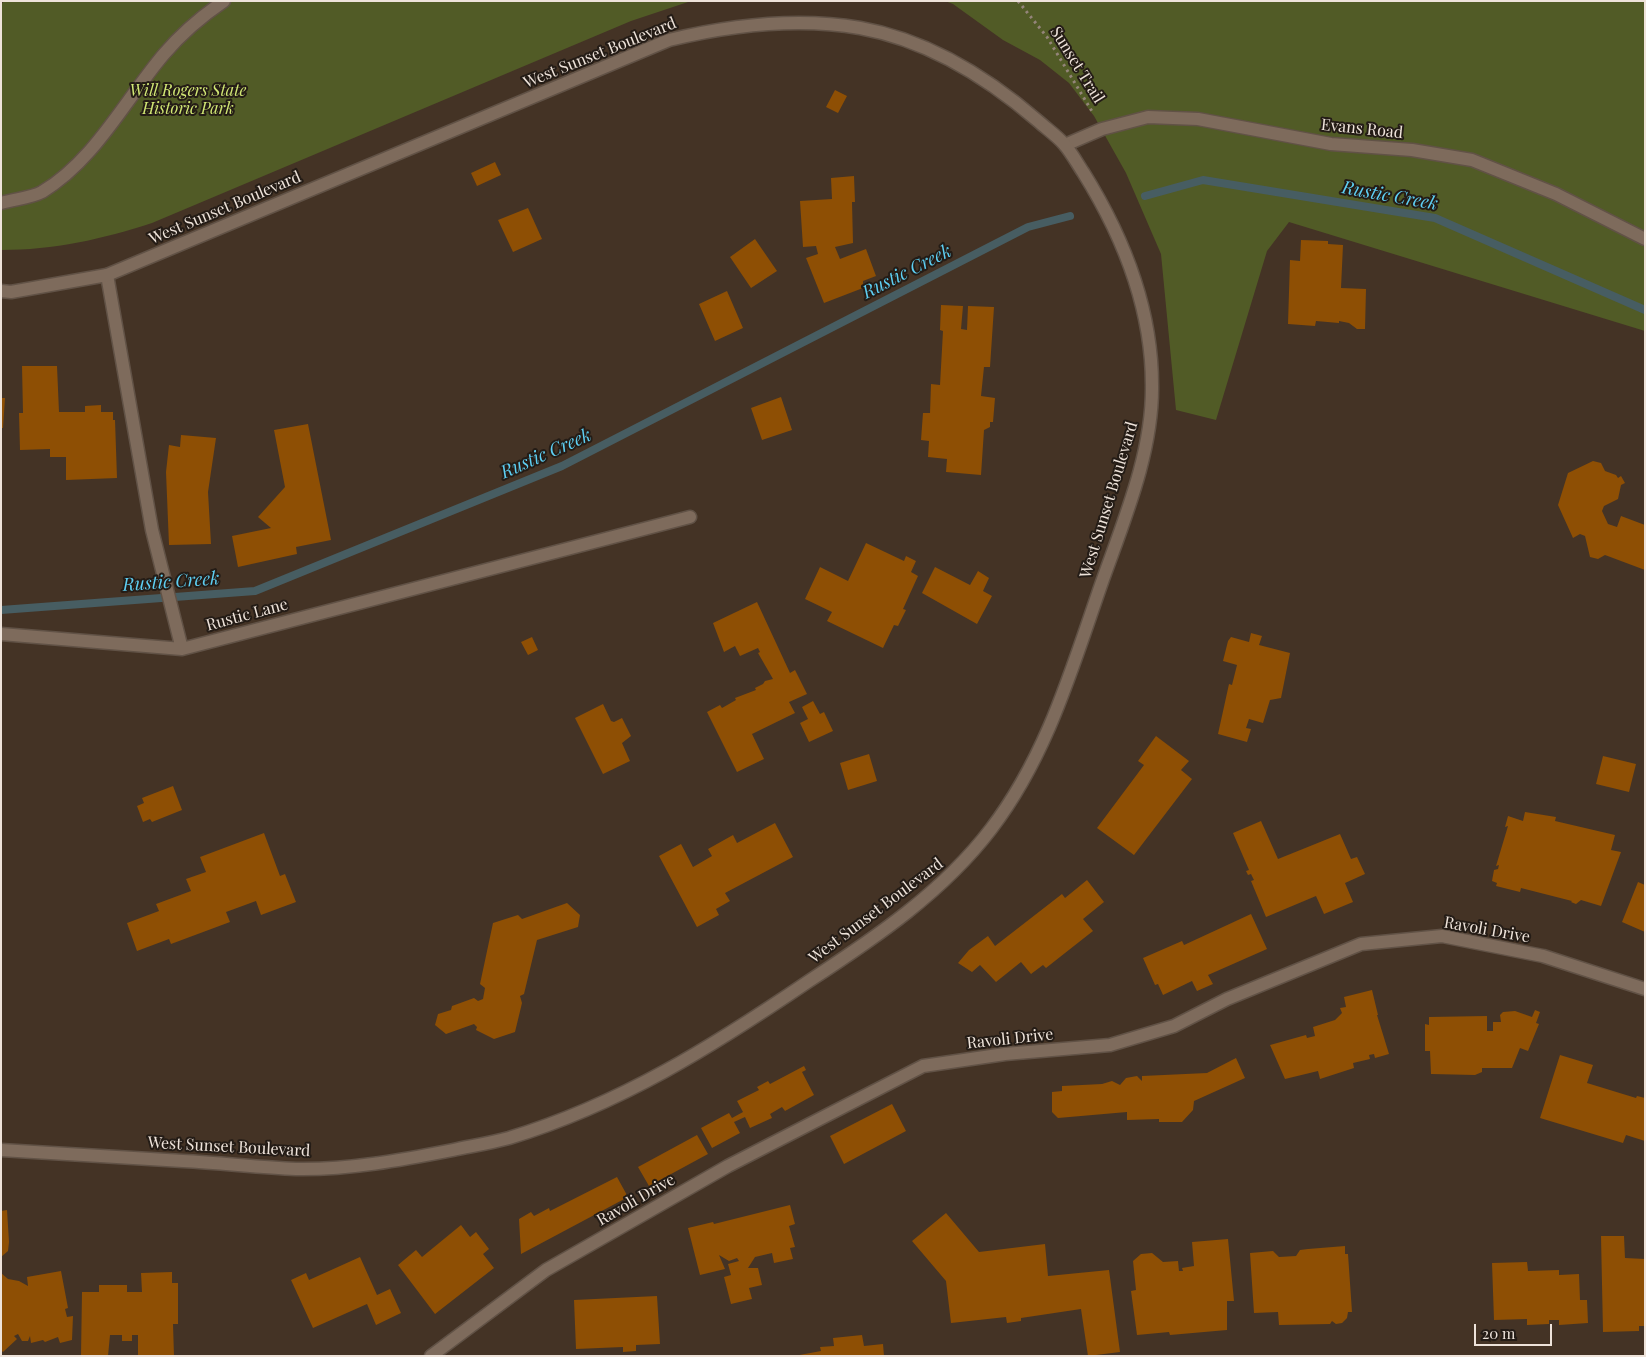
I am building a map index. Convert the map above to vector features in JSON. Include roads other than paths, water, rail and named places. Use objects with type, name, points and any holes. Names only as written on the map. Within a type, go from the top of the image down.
[{"type":"street","points":[[1,203],[41,192],[71,168],[94,146],[164,54],[200,18],[224,1]]},
{"type":"street","name":"West Sunset Boulevard","points":[[1,291],[11,292],[107,275],[669,40],[714,29],[777,22],[816,24],[860,28],[900,38],[948,57],[986,80],[1065,145],[1105,209],[1118,234],[1131,269],[1151,357],[1150,420],[1139,467],[1119,533],[1061,704],[1021,788],[989,832],[952,874],[849,955],[727,1036],[652,1079],[583,1111],[506,1139],[394,1162],[301,1169],[1,1150]]},
{"type":"street","name":"Evans Road","points":[[1065,145],[1102,129],[1148,117],[1190,118],[1331,144],[1412,150],[1472,160],[1556,194],[1645,239]]},
{"type":"street","points":[[107,275],[152,530],[182,649]]},
{"type":"street","name":"Rustic Lane","points":[[1,634],[182,649],[690,517]]},
{"type":"street","name":"Ravoli Drive","points":[[431,1356],[546,1270],[728,1166],[922,1066],[1006,1054],[1110,1045],[1174,1026],[1227,999],[1361,944],[1442,936],[1542,956],[1645,990]]},
{"type":"waterway","name":"Rustic Creek","points":[[1145,196],[1203,180],[1435,218],[1645,310]]},
{"type":"waterway","name":"Rustic Creek","points":[[1,610],[255,591],[562,466],[1028,227],[1070,216]]},
{"type":"park label","name":"Will Rogers State Historic Park","points":[[188,100]]}]
